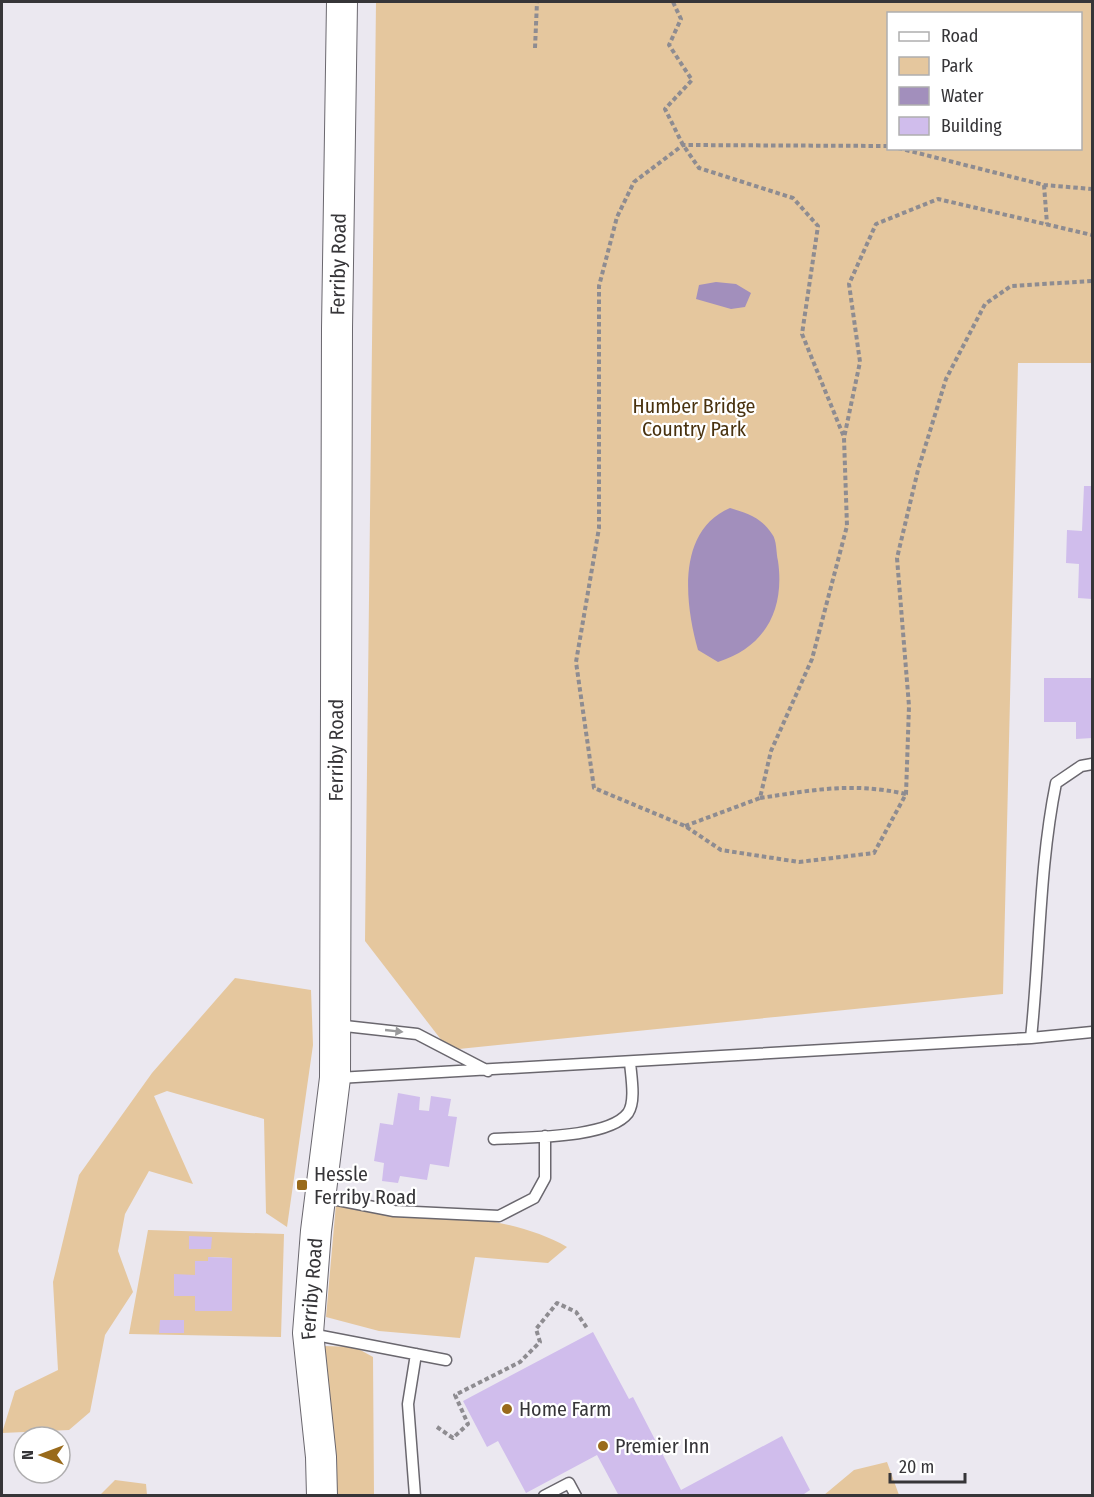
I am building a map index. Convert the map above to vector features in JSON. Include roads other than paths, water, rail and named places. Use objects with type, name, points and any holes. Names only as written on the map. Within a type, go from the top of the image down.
[{"type":"street","name":"Ferriby Road","points":[[322,1496],[321,1457],[308,1333],[316,1231],[335,1078],[337,341],[342,2]]},
{"type":"lane","points":[[1031,1038],[1039,966],[1041,884],[1056,783],[1082,766],[1092,764]]},
{"type":"lane","points":[[336,1025],[417,1034],[489,1071]]},
{"type":"lane","points":[[335,1078],[489,1071],[1031,1038],[1092,1032]]},
{"type":"lane","points":[[494,1139],[545,1136],[600,1129],[616,1122],[628,1112],[632,1102],[630,1062]]},
{"type":"lane","points":[[322,1197],[394,1211],[499,1216],[534,1198],[545,1178],[545,1136]]},
{"type":"lane","points":[[308,1333],[446,1360]]},
{"type":"lane","points":[[415,1496],[408,1404],[416,1354]]},
{"type":"lane","points":[[544,1496],[569,1483],[576,1496]]},
{"type":"water","points":[[716,282],[736,284],[751,293],[745,307],[731,309],[696,299],[699,285]]},
{"type":"water","points":[[730,508],[759,520],[774,537],[778,561],[778,595],[768,624],[759,636],[748,647],[718,662],[698,650],[690,612],[689,570],[700,533],[713,519]]},
{"type":"place","name":"Hessle Ferriby Road","points":[[302,1185]]},
{"type":"place","name":"Home Farm","points":[[507,1409]]},
{"type":"place","name":"Premier Inn","points":[[603,1446]]},
{"type":"park label","name":"Humber Bridge Country Park","points":[[694,418]]}]
